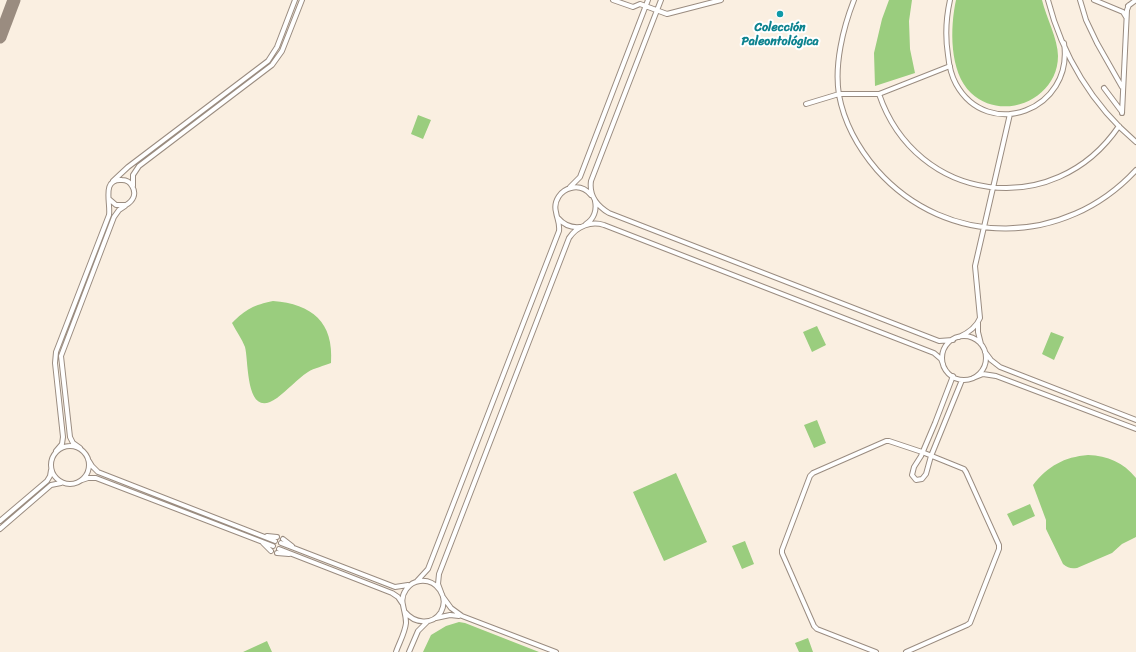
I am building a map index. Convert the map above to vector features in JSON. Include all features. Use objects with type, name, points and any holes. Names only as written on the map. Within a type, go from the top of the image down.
[{"type":"street","points":[[0,521],[47,481],[50,476],[51,460],[62,444],[64,438],[55,360],[56,352],[109,215],[110,205],[108,189],[128,167],[268,61],[277,47],[295,0]]},
{"type":"street","points":[[276,539],[264,536],[98,472],[92,466],[87,456],[70,437],[61,356],[114,217],[119,210],[129,203],[133,197],[133,175],[139,166],[272,65],[282,51],[302,0]]},
{"type":"street","points":[[614,0],[634,7],[640,2],[657,11],[668,14],[721,0]]},
{"type":"street","points":[[282,541],[295,548],[394,587],[404,587],[412,584],[417,581],[428,569],[560,228],[556,213],[556,202],[565,190],[573,185],[580,176],[648,0]]},
{"type":"street","points":[[556,652],[462,616],[451,608],[443,597],[438,584],[439,574],[569,238],[577,230],[588,223],[595,214],[596,209],[591,189],[591,181],[661,0]]},
{"type":"street","points":[[854,0],[847,20],[840,51],[839,94],[845,116],[855,138],[874,167],[890,184],[913,202],[939,215],[961,223],[984,228],[1029,228],[1072,216],[1092,206],[1120,186],[1136,170]]},
{"type":"street","points":[[950,0],[946,20],[946,37],[950,66],[956,84],[968,99],[984,109],[997,113],[1010,114],[1029,109],[1046,98],[1058,82],[1064,64],[1064,43]]},
{"type":"street","points":[[1048,0],[1056,24],[1072,61],[1094,98],[1119,126],[1136,142]]},
{"type":"street","points":[[1080,0],[1096,43],[1123,91]]},
{"type":"street","points":[[1094,0],[1125,13],[1126,17]]},
{"type":"street","points":[[1119,10],[1135,1]]},
{"type":"street","points":[[1104,88],[1122,113],[1126,17],[1127,8],[1129,5]]},
{"type":"street","points":[[1064,64],[1067,60],[1072,61]]},
{"type":"street","points":[[806,104],[839,94],[879,94],[950,66]]},
{"type":"street","points":[[1116,77],[1120,78],[1124,75]]},
{"type":"street","points":[[879,94],[886,112],[896,129],[922,158],[955,178],[973,184],[993,188],[1032,186],[1051,181],[1064,175],[1077,168],[1093,156],[1107,142],[1119,126]]},
{"type":"street","points":[[1113,100],[1119,102],[1122,98]]},
{"type":"street","points":[[973,378],[981,372],[986,362],[984,350],[979,337],[978,323],[980,313],[975,266],[1010,114]]},
{"type":"street","points":[[111,184],[121,179],[128,181],[133,187]]},
{"type":"street","points":[[565,190],[576,187],[586,190],[603,209],[616,216],[939,341],[945,342],[953,340],[969,332],[978,323]]},
{"type":"street","points":[[109,199],[116,205],[126,205]]},
{"type":"street","points":[[558,218],[565,225],[574,228],[595,223],[604,225],[934,353],[940,359],[948,373],[962,380],[984,374],[996,376],[1136,430]]},
{"type":"street","points":[[959,337],[965,336],[976,340],[991,360],[1000,367],[1136,420]]},
{"type":"street","points":[[943,364],[943,353],[949,343],[953,340]]},
{"type":"street","points":[[60,342],[65,344]]},
{"type":"street","points":[[953,376],[935,423],[912,471],[913,478],[916,480],[919,481],[925,477],[931,456],[962,380]]},
{"type":"street","points":[[935,423],[943,426]]},
{"type":"street","points":[[876,652],[817,629],[814,626],[782,550],[810,476],[813,473],[886,441],[922,452],[964,469],[999,545],[999,549],[970,622],[967,625],[906,652]]},
{"type":"street","points":[[56,451],[70,445],[80,448]]},
{"type":"street","points":[[82,480],[88,471],[89,461]]},
{"type":"street","points":[[51,470],[56,478],[64,483]]},
{"type":"street","points":[[0,529],[51,485],[56,483],[73,484],[88,478],[96,478],[262,542],[272,549]]},
{"type":"street","points":[[278,551],[293,554],[392,593],[400,600],[405,612],[405,626],[396,652]]},
{"type":"street","points":[[417,581],[423,580],[434,584],[441,592]]},
{"type":"street","points":[[403,607],[402,601],[405,591],[412,584]]},
{"type":"street","points":[[409,652],[418,631],[422,626],[441,612],[443,607],[443,597]]},
{"type":"street","points":[[405,612],[416,621],[426,622],[450,615],[462,616]]},
{"type":"green space","points":[[889,0],[912,0],[909,21],[910,49],[915,73],[875,86],[874,53],[882,19]]},
{"type":"green space","points":[[956,0],[1042,0],[1056,42],[1058,56],[1056,71],[1049,84],[1039,95],[1026,102],[1013,106],[998,106],[984,102],[971,93],[964,84],[959,73],[953,49],[952,36]]},
{"type":"green space","points":[[418,115],[431,120],[423,139],[411,134]]},
{"type":"green space","points":[[273,301],[299,306],[318,318],[329,336],[331,363],[308,372],[285,392],[267,403],[259,402],[254,396],[250,387],[245,347],[232,323],[251,308]]},
{"type":"green space","points":[[817,326],[826,345],[812,352],[803,332]]},
{"type":"green space","points":[[1051,332],[1064,337],[1054,360],[1042,354]]},
{"type":"green space","points":[[817,420],[826,443],[814,448],[804,425]]},
{"type":"green space","points":[[1088,455],[1109,458],[1126,468],[1136,478],[1136,537],[1122,544],[1112,553],[1077,568],[1071,568],[1063,564],[1046,529],[1046,520],[1033,485],[1051,468],[1064,460]]},
{"type":"green space","points":[[676,473],[707,542],[664,561],[633,492]]},
{"type":"green space","points":[[1030,504],[1035,516],[1013,526],[1007,514]]},
{"type":"green space","points":[[745,541],[754,564],[742,569],[732,546]]},
{"type":"green space","points":[[459,622],[539,652],[423,652],[431,635],[446,626]]},
{"type":"green space","points":[[808,638],[813,652],[799,652],[795,643]]},
{"type":"green space","points":[[267,641],[272,652],[243,652]]},
{"type":"taxiway","points":[[0,37],[14,0]]},
{"type":"place","name":"Colección Paleontológica","points":[[780,14]]}]
